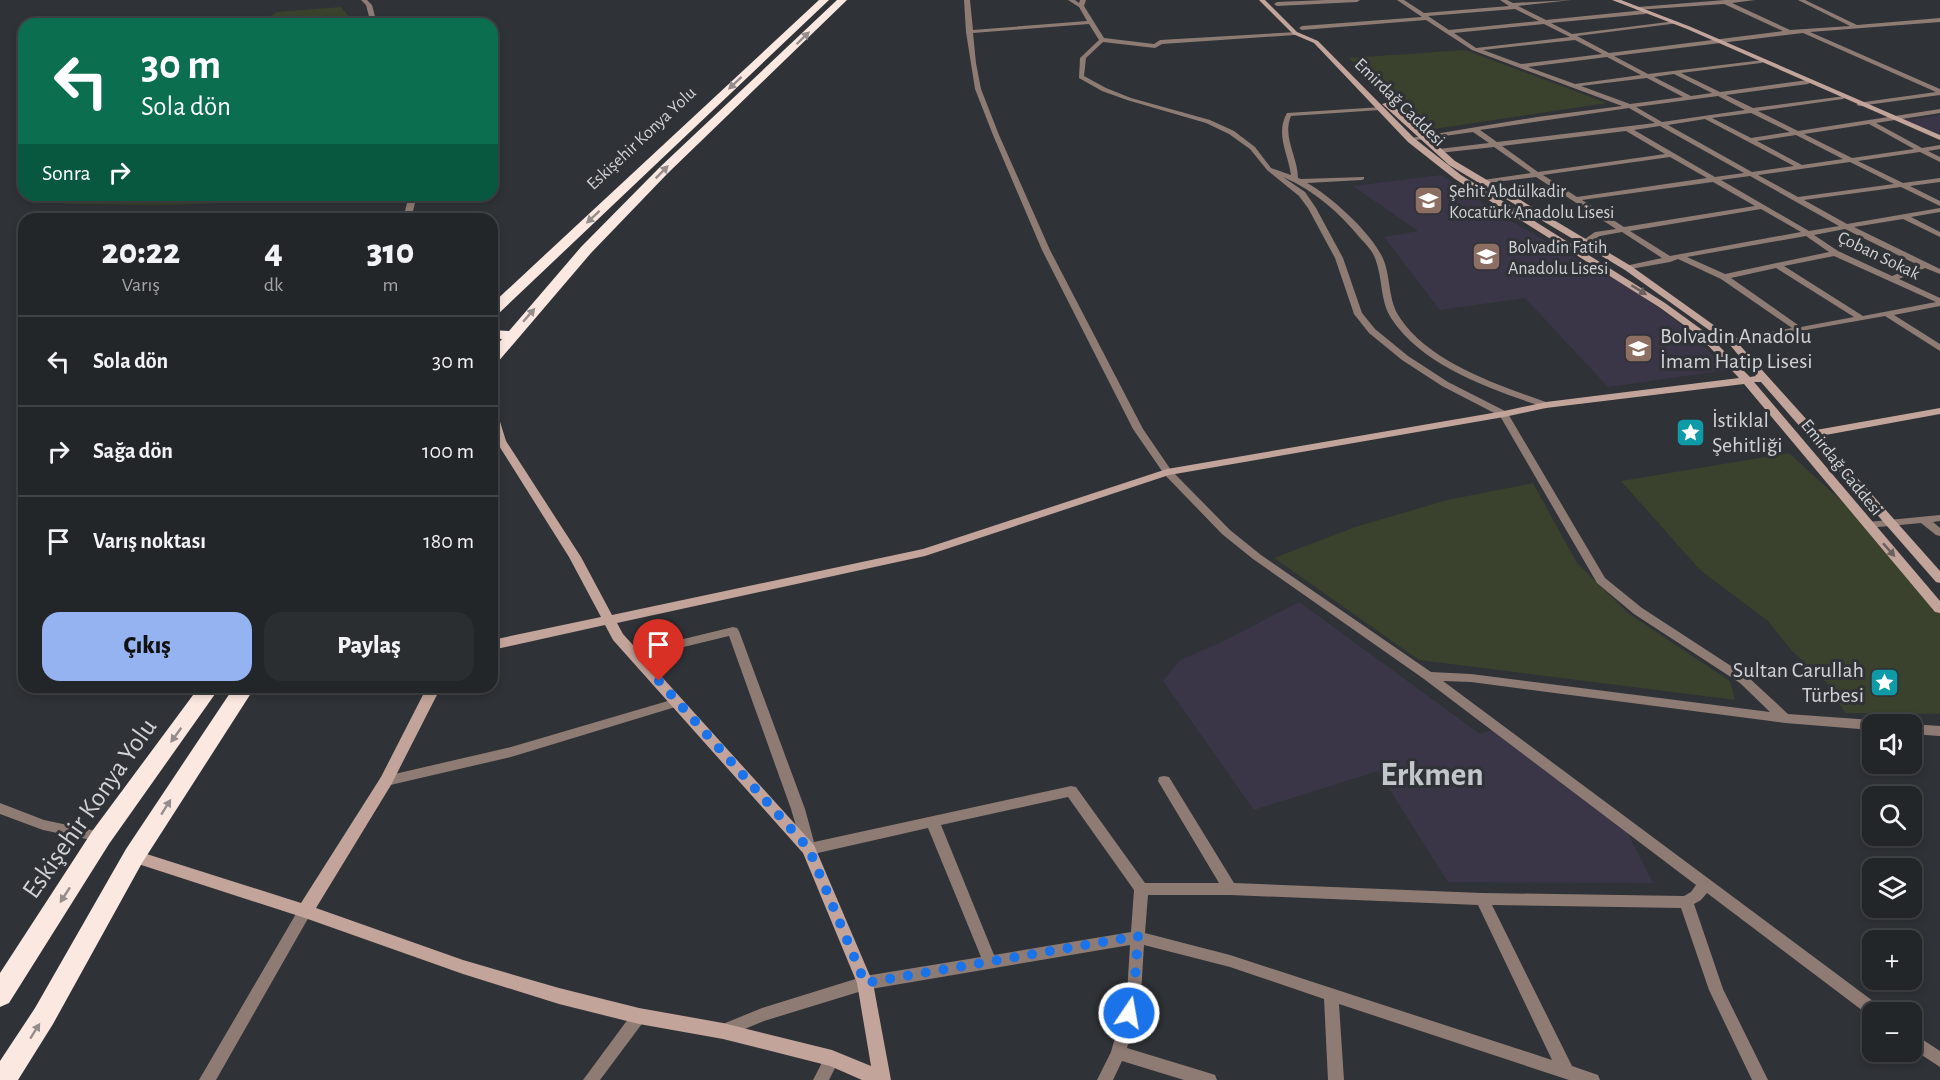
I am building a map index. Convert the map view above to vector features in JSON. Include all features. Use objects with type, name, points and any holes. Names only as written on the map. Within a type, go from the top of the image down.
[{"type":"highway","name":"Eskişehir Konya Yolu","points":[[498,306],[824,0]]},
{"type":"highway","points":[[498,352],[617,218],[842,0]]},
{"type":"highway","points":[[498,335],[511,336]]},
{"type":"highway","name":"Eskişehir Konya Yolu","points":[[0,995],[101,837],[206,693]]},
{"type":"highway","points":[[3,1080],[44,1016],[134,856],[241,693]]},
{"type":"street","points":[[364,0],[369,5],[372,18]]},
{"type":"street","points":[[967,0],[969,32],[978,89],[1046,250],[1138,429],[1167,472],[1226,532],[1257,557],[1428,676],[1704,886],[1862,1002]]},
{"type":"street","points":[[1071,0],[1082,3],[1090,22],[1102,40],[1139,45],[1144,40],[1160,42],[1299,31],[1569,0]]},
{"type":"street","name":"Emirdağ Caddesi","points":[[1262,0],[1452,163],[1628,268],[1731,342],[1940,579]]},
{"type":"street","points":[[1275,2],[1357,0]]},
{"type":"street","points":[[1400,0],[1474,49],[1629,106],[1845,226],[1940,272]]},
{"type":"street","points":[[1503,0],[1576,36],[1688,98]]},
{"type":"street","points":[[1615,0],[1676,23],[1940,138]]},
{"type":"street","points":[[1448,32],[1752,0]]},
{"type":"street","points":[[1801,0],[1857,27]]},
{"type":"street","name":"Emirdağ Caddesi","points":[[1275,2],[1299,31],[1316,42],[1411,140],[1458,177],[1662,305],[1702,334],[1746,379],[1940,609]]},
{"type":"street","points":[[1724,2],[1790,32]]},
{"type":"street","points":[[1518,66],[1790,32],[1940,20]]},
{"type":"street","points":[[969,32],[1090,22]]},
{"type":"street","points":[[1474,49],[1676,23]]},
{"type":"street","points":[[1803,31],[1940,92]]},
{"type":"street","points":[[1102,40],[1083,58],[1081,77],[1119,98],[1170,109],[1220,129],[1261,155],[1269,170],[1302,194],[1312,208],[1338,258],[1358,314],[1372,331],[1405,358],[1445,384],[1504,414],[1601,580],[1638,611],[1744,680],[1785,718]]},
{"type":"street","points":[[1574,86],[1761,61]]},
{"type":"street","points":[[1674,72],[1799,132],[1940,204]]},
{"type":"street","points":[[1411,140],[1422,136],[1808,82]]},
{"type":"street","points":[[1859,104],[1940,92]]},
{"type":"street","points":[[1439,152],[1628,129],[1843,97]]},
{"type":"street","points":[[1299,179],[1295,163],[1285,144],[1285,121],[1290,114],[1380,108]]},
{"type":"street","points":[[1751,140],[1940,111]]},
{"type":"street","points":[[1707,118],[1800,166]]},
{"type":"street","points":[[1868,121],[1940,160]]},
{"type":"street","points":[[1474,129],[1538,175],[1670,260]]},
{"type":"street","name":"Çoban Sokak","points":[[1628,129],[1807,233],[1834,253],[1940,303]]},
{"type":"street","points":[[1576,200],[1940,147]]},
{"type":"street","points":[[1483,182],[1670,155]]},
{"type":"street","points":[[1269,170],[1299,179],[1335,204],[1381,262],[1383,290],[1398,322],[1434,357],[1484,384],[1546,405]]},
{"type":"street","points":[[1299,179],[1362,177]]},
{"type":"street","points":[[1797,199],[1940,180]]},
{"type":"street","points":[[1506,195],[1557,187]]},
{"type":"street","points":[[1585,243],[1598,234],[1761,207]]},
{"type":"street","points":[[1628,268],[1940,210]]},
{"type":"street","points":[[1903,216],[1940,236]]},
{"type":"street","points":[[1724,277],[1834,253]]},
{"type":"street","points":[[1680,257],[1724,277],[1799,329]]},
{"type":"street","points":[[1892,279],[1924,265]]},
{"type":"street","points":[[1778,266],[1861,318]]},
{"type":"street","points":[[1731,342],[1940,303]]},
{"type":"street","points":[[1887,314],[1940,348]]},
{"type":"street","points":[[498,644],[925,552],[1167,472],[1546,405],[1765,378]]},
{"type":"street","points":[[1813,434],[1940,411]]},
{"type":"street","points":[[498,439],[575,556],[618,637],[809,849]]},
{"type":"street","points":[[1868,525],[1940,518]]},
{"type":"street","points":[[1924,520],[1940,533]]},
{"type":"street","points":[[634,655],[733,631],[798,809],[809,849],[865,983],[882,1080]]},
{"type":"street","points":[[1428,676],[1471,678],[1785,718],[1862,724]]},
{"type":"street","points":[[207,1080],[305,911],[386,781],[431,693]]},
{"type":"street","points":[[386,781],[511,752],[678,702]]},
{"type":"street","points":[[1922,730],[1940,731]]},
{"type":"street","points":[[1164,781],[1230,889]]},
{"type":"street","points":[[809,849],[1071,791],[1141,889],[1134,994],[1118,1053],[1105,1080]]},
{"type":"street","points":[[0,808],[43,825],[101,837]]},
{"type":"street","points":[[933,823],[990,962]]},
{"type":"street","points":[[134,856],[305,911],[463,968],[639,1016],[723,1031],[831,1058],[882,1080]]},
{"type":"street","points":[[1141,889],[1230,889],[1482,899],[1686,902],[1696,896],[1704,886]]},
{"type":"street","points":[[1482,899],[1566,1071]]},
{"type":"street","points":[[1686,902],[1716,990],[1760,1080]]},
{"type":"street","points":[[723,1031],[762,1015],[865,983],[1138,936],[1230,961],[1592,1080]]},
{"type":"street","points":[[1331,995],[1336,1080]]},
{"type":"street","points":[[591,1080],[639,1016]]},
{"type":"street","points":[[1922,1047],[1940,1060]]},
{"type":"street","points":[[1118,1053],[1209,1080]]},
{"type":"street","points":[[820,1080],[831,1058]]},
{"type":"shaded area","points":[[1940,115],[1940,134],[1905,120]]},
{"type":"shaded area","points":[[1441,175],[1504,217],[1641,295],[1683,326],[1728,370],[1608,387],[1525,298],[1440,310],[1384,237],[1418,231],[1353,186]]},
{"type":"shaded area","points":[[1299,602],[1480,734],[1495,729],[1620,818],[1653,883],[1448,882],[1378,771],[1254,810],[1163,681],[1180,660],[1226,640]]},
{"type":"green space","points":[[341,7],[350,18],[268,18],[277,12]]},
{"type":"green space","points":[[1465,50],[1607,103],[1421,131],[1349,58]]},
{"type":"green space","points":[[68,201],[237,201],[142,205],[64,204]]},
{"type":"green space","points":[[1789,453],[1868,525],[1940,607],[1940,714],[1845,713],[1827,683],[1792,651],[1768,621],[1700,570],[1621,481]]},
{"type":"green space","points":[[1533,483],[1577,563],[1628,613],[1730,681],[1735,700],[1419,660],[1274,558],[1355,527],[1447,500]]},
{"type":"place","name":"Şehit Abdülkadir Kocatürk Anadolu Lisesi","points":[[1428,201]]},
{"type":"place","name":"Bolvadin Fatih Anadolu Lisesi","points":[[1487,257]]},
{"type":"place","name":"Bolvadin Anadolu İmam Hatip Lisesi","points":[[1639,348]]},
{"type":"place","name":"İstiklal Şehitliği","points":[[1691,432]]},
{"type":"place","name":"Sultan Carullah Türbesi","points":[[1885,682]]},
{"type":"district","name":"Erkmen","points":[[1432,773]]},
{"type":"route","points":[[659,681],[809,849],[865,983],[1138,936],[1134,994],[1129,1013]]}]
